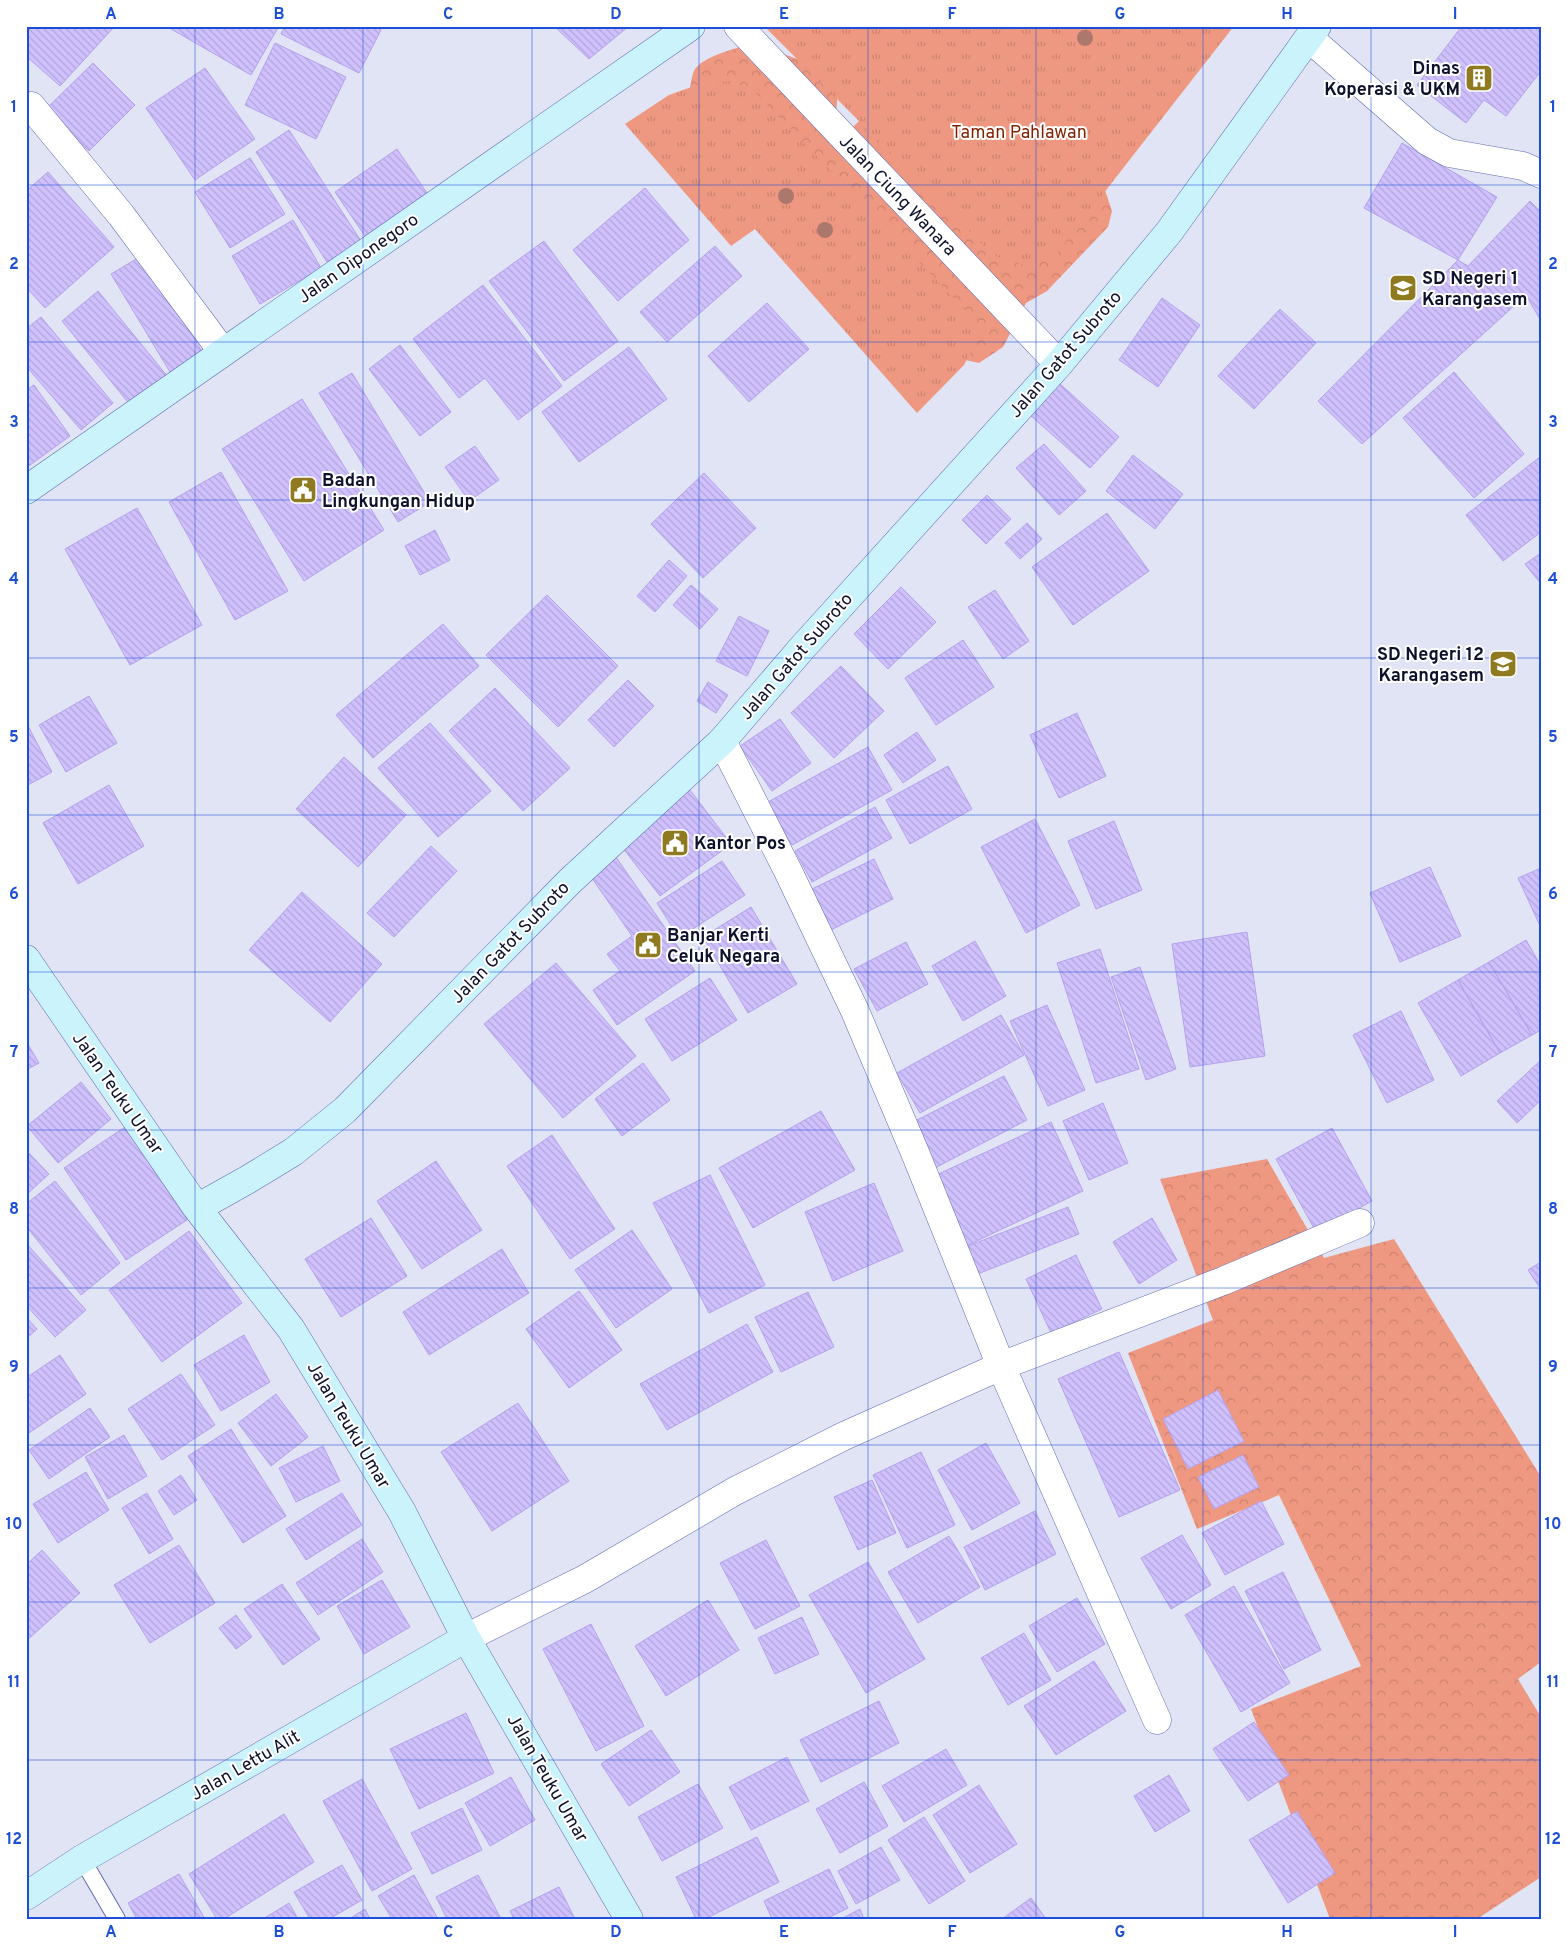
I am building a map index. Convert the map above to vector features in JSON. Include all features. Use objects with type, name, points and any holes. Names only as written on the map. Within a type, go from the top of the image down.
[{"type":"street","name":"Jalan Diponegoro","points":[[26,490],[691,26]]},
{"type":"street","name":"Jalan Ciung Wanara","points":[[738,26],[1059,364]]},
{"type":"street","points":[[1313,32],[1428,141],[1449,154],[1522,166],[1541,174]]},
{"type":"street","name":"Jalan Gatot Subroto","points":[[197,1208],[293,1152],[345,1110],[570,881],[722,741],[803,647],[1059,364],[1169,232],[1313,32]]},
{"type":"street","points":[[31,106],[121,215],[224,352]]},
{"type":"street","points":[[722,741],[788,871],[855,1011],[916,1155],[1001,1366],[1157,1720]]},
{"type":"street","name":"Jalan Teuku Umar","points":[[26,959],[197,1208],[291,1328],[402,1512],[466,1638],[629,1919]]},
{"type":"street","points":[[466,1638],[585,1579],[735,1491],[844,1436],[1001,1366],[1222,1281],[1360,1222]]},
{"type":"street","name":"Jalan Lettu Alit","points":[[26,1896],[82,1859],[466,1638]]},
{"type":"lane","points":[[82,1859],[117,1919]]},
{"type":"green space","name":"Taman Pahlawan","points":[[769,26],[1234,26],[1057,253],[1030,267],[993,255],[766,28]]},
{"type":"green space","points":[[754,43],[808,63],[838,87],[836,118],[848,132],[865,115],[1100,175],[1112,211],[1108,227],[1047,291],[1026,303],[1003,347],[979,363],[956,358],[689,98],[692,77],[698,66],[721,53]]},
{"type":"green space","points":[[731,81],[754,91],[973,318],[977,340],[964,365],[917,413],[755,229],[731,246],[625,124],[669,95],[700,84]]},
{"type":"green space","points":[[1267,1159],[1324,1258],[1394,1239],[1541,1477],[1541,1662],[1518,1679],[1541,1717],[1541,1877],[1477,1919],[1330,1919],[1251,1709],[1361,1666],[1279,1495],[1197,1529],[1128,1353],[1213,1320],[1160,1179]]},
{"type":"building","points":[[26,26],[115,26],[60,86],[26,56]]},
{"type":"building","points":[[166,26],[279,26],[251,75]]},
{"type":"building","points":[[285,26],[374,26],[381,30],[359,73],[281,34]]},
{"type":"building","points":[[554,26],[629,26],[589,59]]},
{"type":"building","name":"Dinas Koperasi & UKM","points":[[1462,26],[1541,26],[1541,71],[1506,116],[1484,100],[1466,123],[1417,85]]},
{"type":"building","points":[[275,43],[346,77],[316,139],[245,105]]},
{"type":"building","points":[[93,63],[135,105],[89,151],[46,109]]},
{"type":"building","points":[[205,68],[255,139],[195,180],[146,108]]},
{"type":"building","points":[[289,130],[361,241],[327,262],[256,152]]},
{"type":"building","points":[[1402,143],[1497,197],[1458,260],[1364,208]]},
{"type":"building","points":[[397,149],[427,193],[365,236],[335,192]]},
{"type":"building","points":[[250,158],[285,214],[230,248],[195,192]]},
{"type":"building","points":[[48,172],[114,247],[45,308],[26,287],[26,191]]},
{"type":"building","points":[[645,188],[689,240],[618,301],[573,250]]},
{"type":"building","points":[[1530,201],[1541,212],[1541,321],[1526,295],[1362,444],[1318,401],[1458,260],[1468,266]]},
{"type":"building","points":[[293,220],[321,268],[260,304],[232,256]]},
{"type":"building","points":[[544,241],[618,341],[564,381],[489,281]]},
{"type":"building","points":[[715,246],[742,276],[667,342],[640,312]]},
{"type":"building","points":[[143,255],[203,353],[170,372],[111,274]]},
{"type":"building","points":[[483,285],[562,386],[518,420],[485,378],[459,398],[413,339]]},
{"type":"building","points":[[98,291],[168,377],[131,406],[62,321]]},
{"type":"building","points":[[1162,298],[1200,325],[1158,387],[1119,360]]},
{"type":"building","points":[[767,303],[809,349],[749,402],[708,356]]},
{"type":"building","points":[[1280,309],[1316,343],[1254,409],[1218,376]]},
{"type":"building","points":[[41,317],[113,403],[81,430],[26,366],[26,329]]},
{"type":"building","points":[[400,345],[451,412],[420,436],[369,369]]},
{"type":"building","points":[[629,347],[667,399],[579,462],[542,412]]},
{"type":"building","points":[[1454,372],[1524,454],[1474,498],[1403,418]]},
{"type":"building","points":[[352,373],[430,502],[398,522],[319,393]]},
{"type":"building","points":[[1059,383],[1119,437],[1090,468],[1030,415]]},
{"type":"building","points":[[34,385],[70,436],[26,468],[26,390]]},
{"type":"building","name":"Badan Lingkungan Hidup","points":[[302,399],[384,530],[304,581],[222,449]]},
{"type":"building","points":[[1044,444],[1086,491],[1059,515],[1016,468]]},
{"type":"building","points":[[475,446],[499,480],[469,501],[445,467]]},
{"type":"building","points":[[1133,455],[1183,494],[1155,529],[1106,491]]},
{"type":"building","points":[[1541,456],[1541,532],[1503,561],[1466,515]]},
{"type":"building","points":[[221,472],[288,591],[235,620],[169,502]]},
{"type":"building","points":[[704,473],[756,528],[703,578],[651,524]]},
{"type":"building","points":[[987,495],[1011,519],[986,544],[962,520]]},
{"type":"building","points":[[137,508],[202,625],[130,665],[65,549]]},
{"type":"building","points":[[1107,513],[1149,571],[1073,625],[1032,567]]},
{"type":"building","points":[[1027,523],[1042,539],[1020,559],[1005,543]]},
{"type":"building","points":[[435,530],[450,560],[420,575],[405,546]]},
{"type":"building","points":[[1541,553],[1541,584],[1525,564]]},
{"type":"building","points":[[669,560],[687,576],[655,612],[637,596]]},
{"type":"building","points":[[691,585],[718,609],[700,629],[673,605]]},
{"type":"building","points":[[901,587],[936,622],[888,669],[854,634]]},
{"type":"building","points":[[995,590],[1029,641],[1003,659],[968,607]]},
{"type":"building","points":[[547,595],[618,666],[558,727],[486,655]]},
{"type":"building","points":[[739,616],[769,631],[747,676],[716,661]]},
{"type":"building","points":[[443,624],[479,666],[373,758],[336,715]]},
{"type":"building","points":[[963,640],[994,687],[936,725],[905,678]]},
{"type":"building","points":[[841,666],[884,711],[834,758],[791,713]]},
{"type":"building","points":[[628,680],[654,706],[614,747],[588,720]]},
{"type":"building","points":[[708,682],[728,695],[716,713],[697,701]]},
{"type":"building","points":[[495,688],[570,768],[523,811],[449,731]]},
{"type":"building","points":[[89,696],[117,743],[66,772],[39,725]]},
{"type":"building","points":[[1077,713],[1106,776],[1059,798],[1030,735]]},
{"type":"building","points":[[780,719],[811,763],[772,791],[740,746]]},
{"type":"building","points":[[26,722],[52,772],[26,786]]},
{"type":"building","points":[[430,723],[491,791],[438,837],[378,768]]},
{"type":"building","points":[[917,732],[936,760],[903,783],[884,755]]},
{"type":"building","points":[[868,747],[892,790],[792,845],[768,802]]},
{"type":"building","points":[[344,757],[406,815],[358,867],[296,809]]},
{"type":"building","points":[[948,766],[972,809],[910,844],[886,800]]},
{"type":"building","points":[[109,785],[144,846],[78,884],[43,823]]},
{"type":"building","name":"Kantor Pos","points":[[690,790],[731,844],[660,896],[619,843]]},
{"type":"building","points":[[875,807],[892,838],[812,882],[795,851]]},
{"type":"building","points":[[1035,819],[1080,905],[1026,933],[981,847]]},
{"type":"building","points":[[1114,821],[1142,890],[1096,909],[1068,841]]},
{"type":"building","points":[[431,846],[457,871],[394,937],[367,913]]},
{"type":"building","name":"Banjar Kerti Celuk Negara","points":[[611,850],[695,971],[617,1025],[593,990],[620,971],[607,954],[632,936],[585,868]]},
{"type":"building","points":[[874,859],[893,899],[831,930],[812,889]]},
{"type":"building","points":[[722,861],[745,895],[679,938],[657,903]]},
{"type":"building","points":[[1430,867],[1461,936],[1400,962],[1370,893]]},
{"type":"building","points":[[1541,868],[1541,928],[1518,878]]},
{"type":"building","points":[[302,892],[382,964],[330,1022],[249,950]]},
{"type":"building","points":[[751,907],[797,984],[748,1013],[703,937]]},
{"type":"building","points":[[1247,932],[1265,1056],[1190,1067],[1172,944]]},
{"type":"building","points":[[1526,940],[1541,966],[1541,1030],[1532,1035],[1489,962]]},
{"type":"building","points":[[975,941],[1006,996],[963,1021],[932,966]]},
{"type":"building","points":[[906,942],[928,984],[877,1011],[854,969]]},
{"type":"building","points":[[1100,949],[1139,1069],[1096,1083],[1057,963]]},
{"type":"building","points":[[1489,962],[1532,1035],[1500,1053],[1458,980]]},
{"type":"building","points":[[556,963],[636,1056],[563,1118],[484,1024]]},
{"type":"building","points":[[1140,967],[1176,1069],[1146,1080],[1111,977]]},
{"type":"building","points":[[710,978],[737,1020],[672,1061],[645,1019]]},
{"type":"building","points":[[1458,980],[1500,1053],[1461,1076],[1418,1003]]},
{"type":"building","points":[[1047,1005],[1085,1090],[1048,1106],[1010,1021]]},
{"type":"building","points":[[1401,1011],[1434,1080],[1387,1103],[1353,1035]]},
{"type":"building","points":[[1001,1015],[1024,1055],[920,1113],[897,1073]]},
{"type":"building","points":[[26,1041],[39,1063],[26,1070]]},
{"type":"building","points":[[1541,1060],[1541,1100],[1517,1123],[1497,1101]]},
{"type":"building","points":[[643,1063],[670,1100],[622,1136],[595,1099]]},
{"type":"building","points":[[1004,1076],[1027,1120],[933,1169],[909,1124]]},
{"type":"building","points":[[81,1082],[111,1119],[58,1163],[27,1126]]},
{"type":"building","points":[[1103,1103],[1128,1163],[1089,1180],[1063,1121]]},
{"type":"building","points":[[821,1111],[855,1170],[753,1228],[719,1168]]},
{"type":"building","points":[[1051,1122],[1083,1191],[966,1246],[934,1176]]},
{"type":"building","points":[[125,1127],[187,1220],[126,1260],[64,1168]]},
{"type":"building","points":[[1332,1128],[1372,1201],[1316,1232],[1276,1159]]},
{"type":"building","points":[[552,1135],[615,1229],[570,1259],[507,1166]]},
{"type":"building","points":[[26,1150],[49,1174],[26,1195]]},
{"type":"building","points":[[436,1161],[482,1230],[422,1269],[377,1201]]},
{"type":"building","points":[[710,1175],[765,1285],[709,1313],[653,1203]]},
{"type":"building","points":[[55,1181],[120,1263],[81,1295],[26,1226],[26,1204]]},
{"type":"building","points":[[874,1183],[903,1251],[833,1281],[805,1212]]},
{"type":"building","points":[[1068,1207],[1079,1234],[970,1277],[960,1249]]},
{"type":"building","points":[[371,1218],[407,1276],[341,1317],[305,1259]]},
{"type":"building","points":[[1152,1218],[1177,1260],[1139,1284],[1113,1242]]},
{"type":"building","points":[[632,1230],[672,1289],[616,1328],[575,1270]]},
{"type":"building","points":[[189,1231],[242,1303],[162,1362],[109,1290]]},
{"type":"building","points":[[26,1243],[86,1310],[55,1337],[26,1305]]},
{"type":"building","points":[[502,1249],[529,1293],[429,1355],[403,1312]]},
{"type":"building","points":[[1076,1255],[1102,1309],[1051,1333],[1026,1279]]},
{"type":"building","points":[[1541,1262],[1541,1288],[1540,1288],[1528,1270]]},
{"type":"building","points":[[579,1291],[622,1350],[569,1388],[526,1329]]},
{"type":"building","points":[[808,1292],[834,1347],[781,1372],[755,1317]]},
{"type":"building","points":[[26,1317],[37,1329],[26,1339]]},
{"type":"building","points":[[747,1324],[773,1372],[667,1430],[640,1384]]},
{"type":"building","points":[[244,1335],[270,1382],[221,1411],[194,1365]]},
{"type":"building","points":[[1119,1352],[1180,1490],[1119,1517],[1058,1379]]},
{"type":"building","points":[[60,1355],[86,1394],[26,1435],[26,1378]]},
{"type":"building","points":[[181,1374],[215,1425],[162,1460],[128,1409]]},
{"type":"building","points":[[1218,1390],[1244,1441],[1188,1469],[1163,1419]]},
{"type":"building","points":[[276,1394],[308,1437],[271,1466],[238,1423]]},
{"type":"building","points":[[518,1403],[569,1481],[492,1531],[441,1452]]},
{"type":"building","points":[[90,1408],[110,1437],[49,1479],[29,1450]]},
{"type":"building","points":[[231,1429],[286,1516],[243,1543],[188,1456]]},
{"type":"building","points":[[124,1435],[147,1476],[108,1499],[85,1457]]},
{"type":"building","points":[[986,1443],[1020,1503],[972,1530],[938,1470]]},
{"type":"building","points":[[323,1446],[340,1481],[296,1502],[279,1468]]},
{"type":"building","points":[[921,1452],[955,1525],[907,1548],[873,1475]]},
{"type":"building","points":[[1243,1455],[1259,1487],[1214,1509],[1198,1477]]},
{"type":"building","points":[[86,1472],[109,1510],[58,1543],[33,1504]]},
{"type":"building","points":[[181,1475],[197,1500],[174,1515],[158,1491]]},
{"type":"building","points":[[872,1480],[896,1533],[858,1550],[834,1497]]},
{"type":"building","points":[[147,1493],[173,1539],[149,1554],[122,1508]]},
{"type":"building","points":[[342,1493],[362,1525],[306,1560],[286,1529]]},
{"type":"building","points":[[1261,1501],[1284,1544],[1225,1575],[1202,1533]]},
{"type":"building","points":[[1035,1511],[1056,1554],[985,1590],[964,1547]]},
{"type":"building","points":[[1182,1535],[1211,1585],[1171,1609],[1141,1558]]},
{"type":"building","points":[[949,1536],[980,1587],[918,1623],[888,1572]]},
{"type":"building","points":[[362,1539],[383,1572],[318,1615],[296,1583]]},
{"type":"building","points":[[766,1540],[800,1606],[755,1629],[720,1563]]},
{"type":"building","points":[[179,1545],[215,1603],[150,1643],[114,1585]]},
{"type":"building","points":[[42,1550],[80,1593],[26,1641],[26,1565]]},
{"type":"building","points":[[868,1562],[925,1659],[866,1693],[809,1595]]},
{"type":"building","points":[[1283,1572],[1321,1650],[1284,1669],[1245,1591]]},
{"type":"building","points":[[382,1580],[410,1627],[364,1654],[337,1606]]},
{"type":"building","points":[[282,1584],[320,1639],[283,1665],[244,1609]]},
{"type":"building","points":[[1234,1586],[1290,1683],[1241,1712],[1185,1615]]},
{"type":"building","points":[[1077,1598],[1105,1644],[1057,1672],[1029,1626]]},
{"type":"building","points":[[708,1600],[739,1650],[666,1696],[635,1646]]},
{"type":"building","points":[[236,1615],[252,1637],[236,1649],[219,1628]]},
{"type":"building","points":[[802,1617],[819,1654],[775,1674],[758,1638]]},
{"type":"building","points":[[591,1624],[644,1726],[596,1751],[543,1649]]},
{"type":"building","points":[[1024,1633],[1051,1680],[1008,1705],[981,1658]]},
{"type":"building","points":[[1094,1661],[1126,1711],[1056,1755],[1024,1706]]},
{"type":"building","points":[[879,1701],[899,1743],[821,1782],[800,1740]]},
{"type":"building","points":[[466,1713],[494,1773],[419,1809],[390,1749]]},
{"type":"building","points":[[1254,1722],[1289,1775],[1248,1801],[1213,1749]]},
{"type":"building","points":[[651,1730],[680,1772],[629,1806],[601,1764]]},
{"type":"building","points":[[946,1749],[967,1785],[904,1822],[882,1786]]},
{"type":"building","points":[[787,1757],[809,1801],[751,1830],[729,1787]]},
{"type":"building","points":[[1169,1775],[1190,1811],[1155,1832],[1134,1796]]},
{"type":"building","points":[[511,1777],[535,1820],[490,1846],[465,1803]]},
{"type":"building","points":[[362,1779],[412,1869],[372,1891],[323,1801]]},
{"type":"building","points":[[864,1782],[888,1826],[840,1853],[816,1809]]},
{"type":"building","points":[[698,1784],[723,1828],[662,1861],[638,1817]]},
{"type":"building","points":[[979,1785],[1017,1844],[970,1873],[933,1815]]},
{"type":"building","points":[[462,1808],[482,1850],[432,1874],[411,1833]]},
{"type":"building","points":[[1297,1811],[1335,1873],[1288,1903],[1249,1840]]},
{"type":"building","points":[[284,1814],[314,1862],[224,1919],[217,1919],[189,1874]]},
{"type":"building","points":[[924,1817],[965,1881],[929,1904],[888,1840]]},
{"type":"building","points":[[757,1837],[779,1882],[705,1919],[696,1919],[676,1877]]},
{"type":"building","points":[[881,1847],[900,1880],[856,1904],[838,1871]]},
{"type":"building","points":[[342,1865],[362,1900],[329,1919],[310,1919],[294,1892]]},
{"type":"building","points":[[829,1869],[848,1908],[826,1919],[772,1919],[764,1901]]},
{"type":"building","points":[[179,1874],[205,1919],[137,1919],[128,1903]]},
{"type":"building","points":[[414,1875],[438,1919],[392,1919],[378,1896]]},
{"type":"building","points":[[478,1875],[501,1919],[447,1919],[436,1897]]},
{"type":"building","points":[[559,1887],[575,1919],[514,1919],[510,1911]]},
{"type":"building","points":[[1031,1898],[1046,1919],[1002,1919]]},
{"type":"building","points":[[289,1903],[298,1919],[263,1919]]},
{"type":"building","points":[[365,1909],[370,1919],[349,1919]]},
{"type":"building","points":[[860,1909],[864,1919],[841,1919]]},
{"type":"place","name":"Dinas Koperasi & UKM","points":[[1479,78]]},
{"type":"place","name":"SD Negeri 1 Karangasem","points":[[1403,288]]},
{"type":"place","name":"Badan Lingkungan Hidup","points":[[303,490]]},
{"type":"place","name":"SD Negeri 12 Karangasem","points":[[1503,664]]},
{"type":"place","name":"Kantor Pos","points":[[675,843]]},
{"type":"place","name":"Banjar Kerti Celuk Negara","points":[[648,945]]}]
